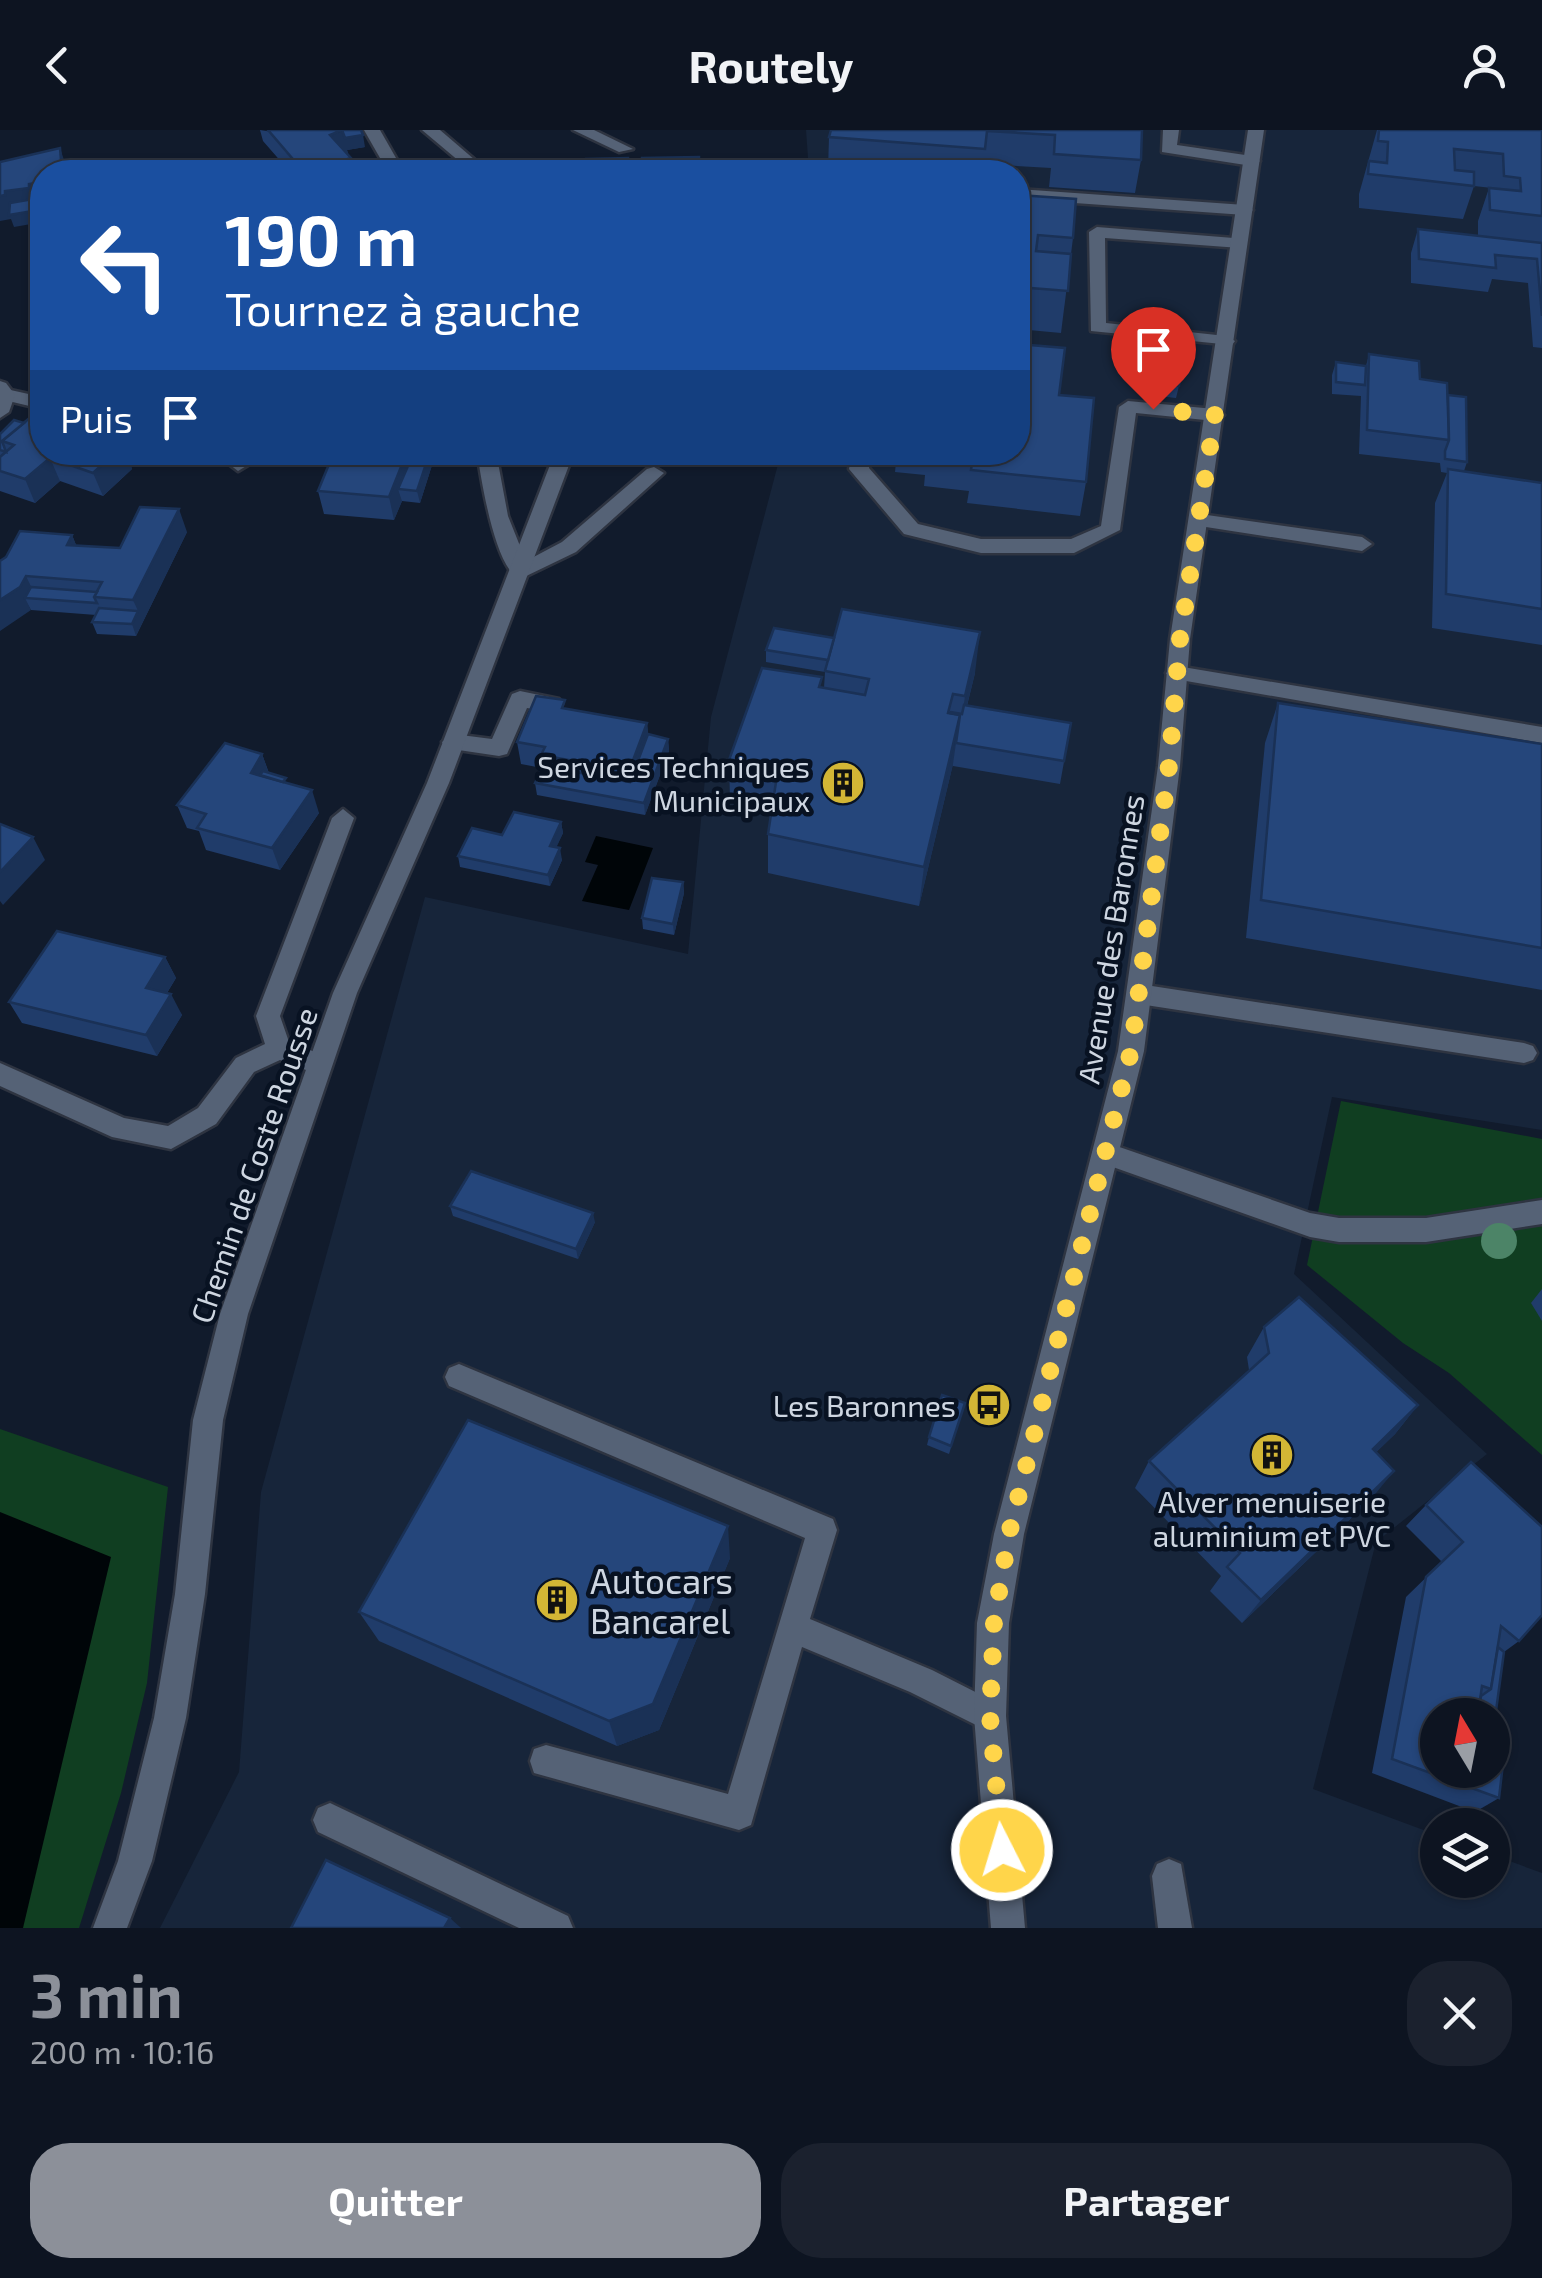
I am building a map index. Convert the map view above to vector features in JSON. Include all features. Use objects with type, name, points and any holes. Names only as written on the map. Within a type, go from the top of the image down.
[{"type":"street","points":[[372,130],[389,160]]},
{"type":"street","points":[[430,130],[466,160]]},
{"type":"street","points":[[580,130],[625,149]]},
{"type":"street","points":[[1171,130],[1168,148],[1252,161]]},
{"type":"street","name":"Avenue des Baronnes","points":[[1008,1928],[990,1716],[994,1622],[1009,1534],[1131,1051],[1169,766],[1177,674],[1256,130]]},
{"type":"street","points":[[1030,195],[1245,210]]},
{"type":"street","points":[[1226,341],[1097,327],[1097,232],[1240,244]]},
{"type":"street","points":[[2,398],[30,402]]},
{"type":"street","points":[[860,465],[859,469],[910,528],[981,546],[1074,546],[1110,530],[1128,407],[1215,415]]},
{"type":"street","points":[[488,465],[498,516],[520,572],[569,547],[654,473]]},
{"type":"street","name":"Chemin de Coste Rousse","points":[[110,1928],[135,1861],[170,1718],[190,1594],[208,1420],[249,1263],[345,993],[454,742],[560,465]]},
{"type":"street","points":[[1200,520],[1362,544]]},
{"type":"street","points":[[1177,674],[1542,735]]},
{"type":"street","points":[[454,742],[499,748],[520,699],[552,704]]},
{"type":"street","points":[[279,1049],[268,1016],[343,818]]},
{"type":"street","points":[[1138,994],[1524,1053]]},
{"type":"street","points":[[0,1074],[120,1128],[171,1138],[207,1116],[244,1065],[279,1049],[319,1064]]},
{"type":"street","points":[[1104,1152],[1340,1232],[1424,1232],[1542,1212]]},
{"type":"street","points":[[459,1377],[822,1530],[739,1814],[546,1761]]},
{"type":"street","points":[[792,1627],[920,1681],[990,1716]]},
{"type":"street","points":[[330,1820],[556,1928]]},
{"type":"street","points":[[1169,1876],[1175,1928]]},
{"type":"shaded area","points":[[806,130],[1542,130],[1542,1130],[1332,1097],[1294,1274],[1487,1454],[1376,1542],[1313,1789],[1420,1829],[1420,1898],[1510,1898],[1510,1861],[1542,1873],[1542,1928],[160,1928],[239,1772],[261,1492],[425,897],[688,954],[711,717],[778,465],[1030,465],[1030,160],[808,160]]},
{"type":"shaded area","points":[[596,836],[653,848],[629,910],[582,901],[598,865],[585,862]]},
{"type":"shaded area","points":[[0,1512],[111,1557],[23,1928],[0,1928]]},
{"type":"green space","points":[[1341,1101],[1542,1139],[1542,1455],[1449,1373],[1403,1343],[1307,1265]]},
{"type":"green space","points":[[0,1429],[168,1487],[147,1683],[121,1793],[79,1928],[0,1928]]},
{"type":"building","points":[[268,130],[342,130],[330,135],[351,158],[344,160],[294,160]]},
{"type":"building","points":[[342,130],[361,130],[363,135],[345,138]]},
{"type":"building","points":[[831,130],[1142,130],[1141,160],[1054,154],[1055,135],[987,131],[985,149],[829,137]]},
{"type":"building","points":[[1379,130],[1542,130],[1542,216],[1490,210],[1489,188],[1521,191],[1520,178],[1504,176],[1503,154],[1454,149],[1455,170],[1474,172],[1474,186],[1368,174],[1369,161],[1387,163],[1388,142],[1378,141]]},
{"type":"building","points":[[60,148],[61,160],[30,160],[29,188],[5,191],[0,196],[0,162]]},
{"type":"building","points":[[699,157],[699,160],[642,160]]},
{"type":"building","points":[[586,159],[628,160],[586,160]]},
{"type":"building","points":[[1030,196],[1076,199],[1073,238],[1038,235],[1036,251],[1071,254],[1068,291],[1030,288]]},
{"type":"building","points":[[30,200],[30,212],[9,215],[10,203]]},
{"type":"building","points":[[1418,229],[1542,243],[1542,316],[1537,259],[1495,255],[1496,268],[1419,259]]},
{"type":"building","points":[[1030,345],[1065,348],[1059,395],[1094,398],[1086,482],[971,470],[972,465],[1030,465]]},
{"type":"building","points":[[1369,354],[1419,361],[1420,379],[1447,383],[1449,440],[1367,430]]},
{"type":"building","points":[[1336,362],[1366,366],[1365,385],[1336,382]]},
{"type":"building","points":[[1164,366],[1182,368],[1179,386],[1161,384]]},
{"type":"building","points":[[1448,395],[1466,397],[1467,462],[1445,459],[1449,440]]},
{"type":"building","points":[[30,418],[30,465],[42,465],[25,479],[0,471],[0,457],[14,445],[2,441]]},
{"type":"building","points":[[14,420],[24,423],[2,441],[6,452],[0,450],[0,434]]},
{"type":"building","points":[[70,465],[102,465],[93,473]]},
{"type":"building","points":[[329,465],[402,465],[389,497],[318,491]]},
{"type":"building","points":[[408,465],[426,465],[417,491],[398,489]]},
{"type":"building","points":[[1448,469],[1542,483],[1542,609],[1446,594]]},
{"type":"building","points":[[140,507],[179,509],[133,600],[94,597],[102,582],[26,576],[20,587],[0,600],[0,561],[20,531],[72,535],[67,545],[120,548]]},
{"type":"building","points":[[31,587],[97,592],[97,603],[25,598]]},
{"type":"building","points":[[99,608],[138,611],[132,624],[92,622]]},
{"type":"building","name":"Services Techniques Municipaux","points":[[842,609],[980,632],[965,696],[953,694],[948,713],[960,715],[924,867],[768,834],[778,769],[729,760],[762,668],[822,677],[819,687],[865,695],[869,679],[825,671]]},
{"type":"building","points":[[774,628],[834,638],[828,660],[766,650]]},
{"type":"building","points":[[536,696],[565,700],[562,708],[647,723],[629,771],[541,755],[545,747],[517,742]]},
{"type":"building","points":[[1278,703],[1542,744],[1542,948],[1261,900]]},
{"type":"building","points":[[964,705],[1071,723],[1064,761],[956,743],[960,715],[950,713],[962,714]]},
{"type":"building","points":[[648,734],[668,739],[644,803],[535,783],[543,766],[630,782]]},
{"type":"building","points":[[225,743],[262,754],[251,773],[312,790],[272,848],[197,828],[206,814],[177,805]]},
{"type":"building","points":[[263,771],[286,778],[283,782],[260,775]]},
{"type":"building","points":[[514,812],[561,822],[550,846],[560,848],[548,875],[458,856],[472,828],[502,835]]},
{"type":"building","points":[[0,824],[33,837],[0,872]]},
{"type":"building","points":[[652,878],[683,882],[673,924],[642,918]]},
{"type":"building","points":[[57,931],[165,957],[146,988],[171,994],[146,1035],[9,1002]]},
{"type":"building","points":[[471,1171],[593,1213],[576,1249],[450,1206]]},
{"type":"building","name":"Alver menuiserie aluminium et PVC","points":[[1299,1297],[1418,1405],[1373,1449],[1394,1471],[1261,1600],[1227,1567],[1240,1553],[1149,1461],[1269,1353],[1264,1327]]},
{"type":"building","points":[[942,1395],[965,1403],[951,1446],[929,1437]]},
{"type":"building","name":"Autocars Bancarel","points":[[468,1420],[728,1526],[653,1704],[609,1721],[359,1612]]},
{"type":"building","points":[[1471,1462],[1542,1527],[1542,1615],[1519,1641],[1501,1626],[1491,1689],[1482,1686],[1480,1698],[1420,1698],[1420,1769],[1392,1759],[1426,1577],[1463,1542],[1426,1505]]},
{"type":"building","points":[[1498,1647],[1504,1652],[1498,1698],[1481,1698],[1491,1689]]},
{"type":"building","points":[[1472,1788],[1500,1788],[1499,1798]]},
{"type":"building","points":[[326,1860],[450,1918],[444,1928],[291,1928]]},
{"type":"place","name":"Services Techniques Municipaux","points":[[843,783]]},
{"type":"place","name":"Les Baronnes","points":[[989,1405]]},
{"type":"place","name":"Alver menuiserie aluminium et PVC","points":[[1272,1455]]},
{"type":"place","name":"Autocars Bancarel","points":[[557,1600]]},
{"type":"route","points":[[1002,1850],[990,1716],[994,1622],[1009,1534],[1131,1051],[1169,766],[1180,639],[1215,415],[1153,409]]}]
